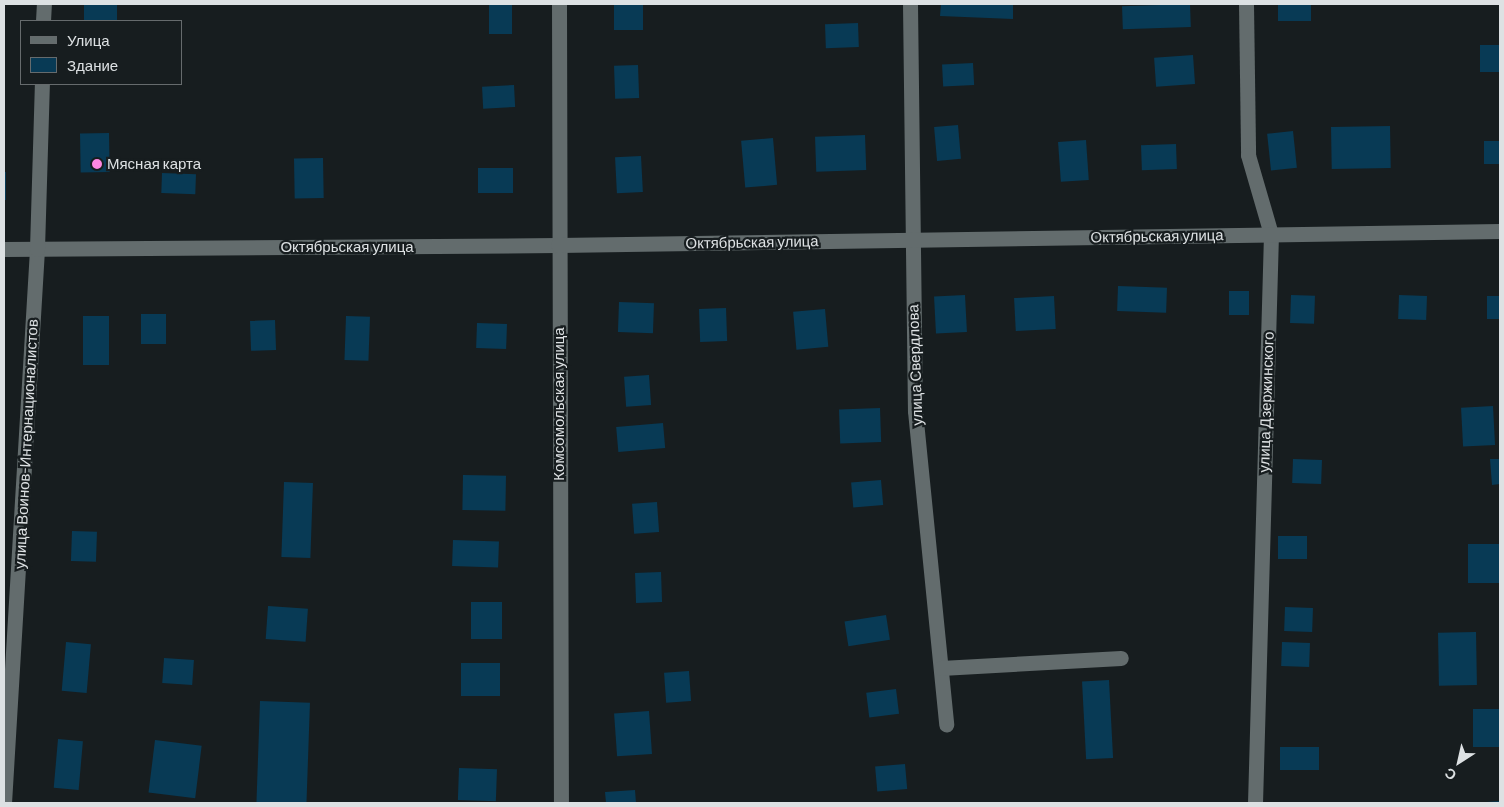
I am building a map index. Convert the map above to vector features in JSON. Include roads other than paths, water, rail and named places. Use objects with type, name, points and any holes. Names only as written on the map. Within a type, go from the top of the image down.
[{"type":"street","points":[[44,4],[44,20]]},
{"type":"street","name":"Комсомольская улица","points":[[559,4],[558,245],[561,803]]},
{"type":"street","name":"улица Свердлова","points":[[910,4],[915,411],[946,724]]},
{"type":"street","name":"улица Дзержинского","points":[[1246,4],[1248,155],[1271,234],[1255,803]]},
{"type":"street","name":"улица Воинов-Интернационалистов","points":[[4,803],[37,249],[42,85]]},
{"type":"street","name":"Октябрьская улица","points":[[4,249],[558,245],[1500,230]]},
{"type":"street","points":[[941,668],[1121,658]]},
{"type":"place","name":"Мясная карта","points":[[97,164]]}]
